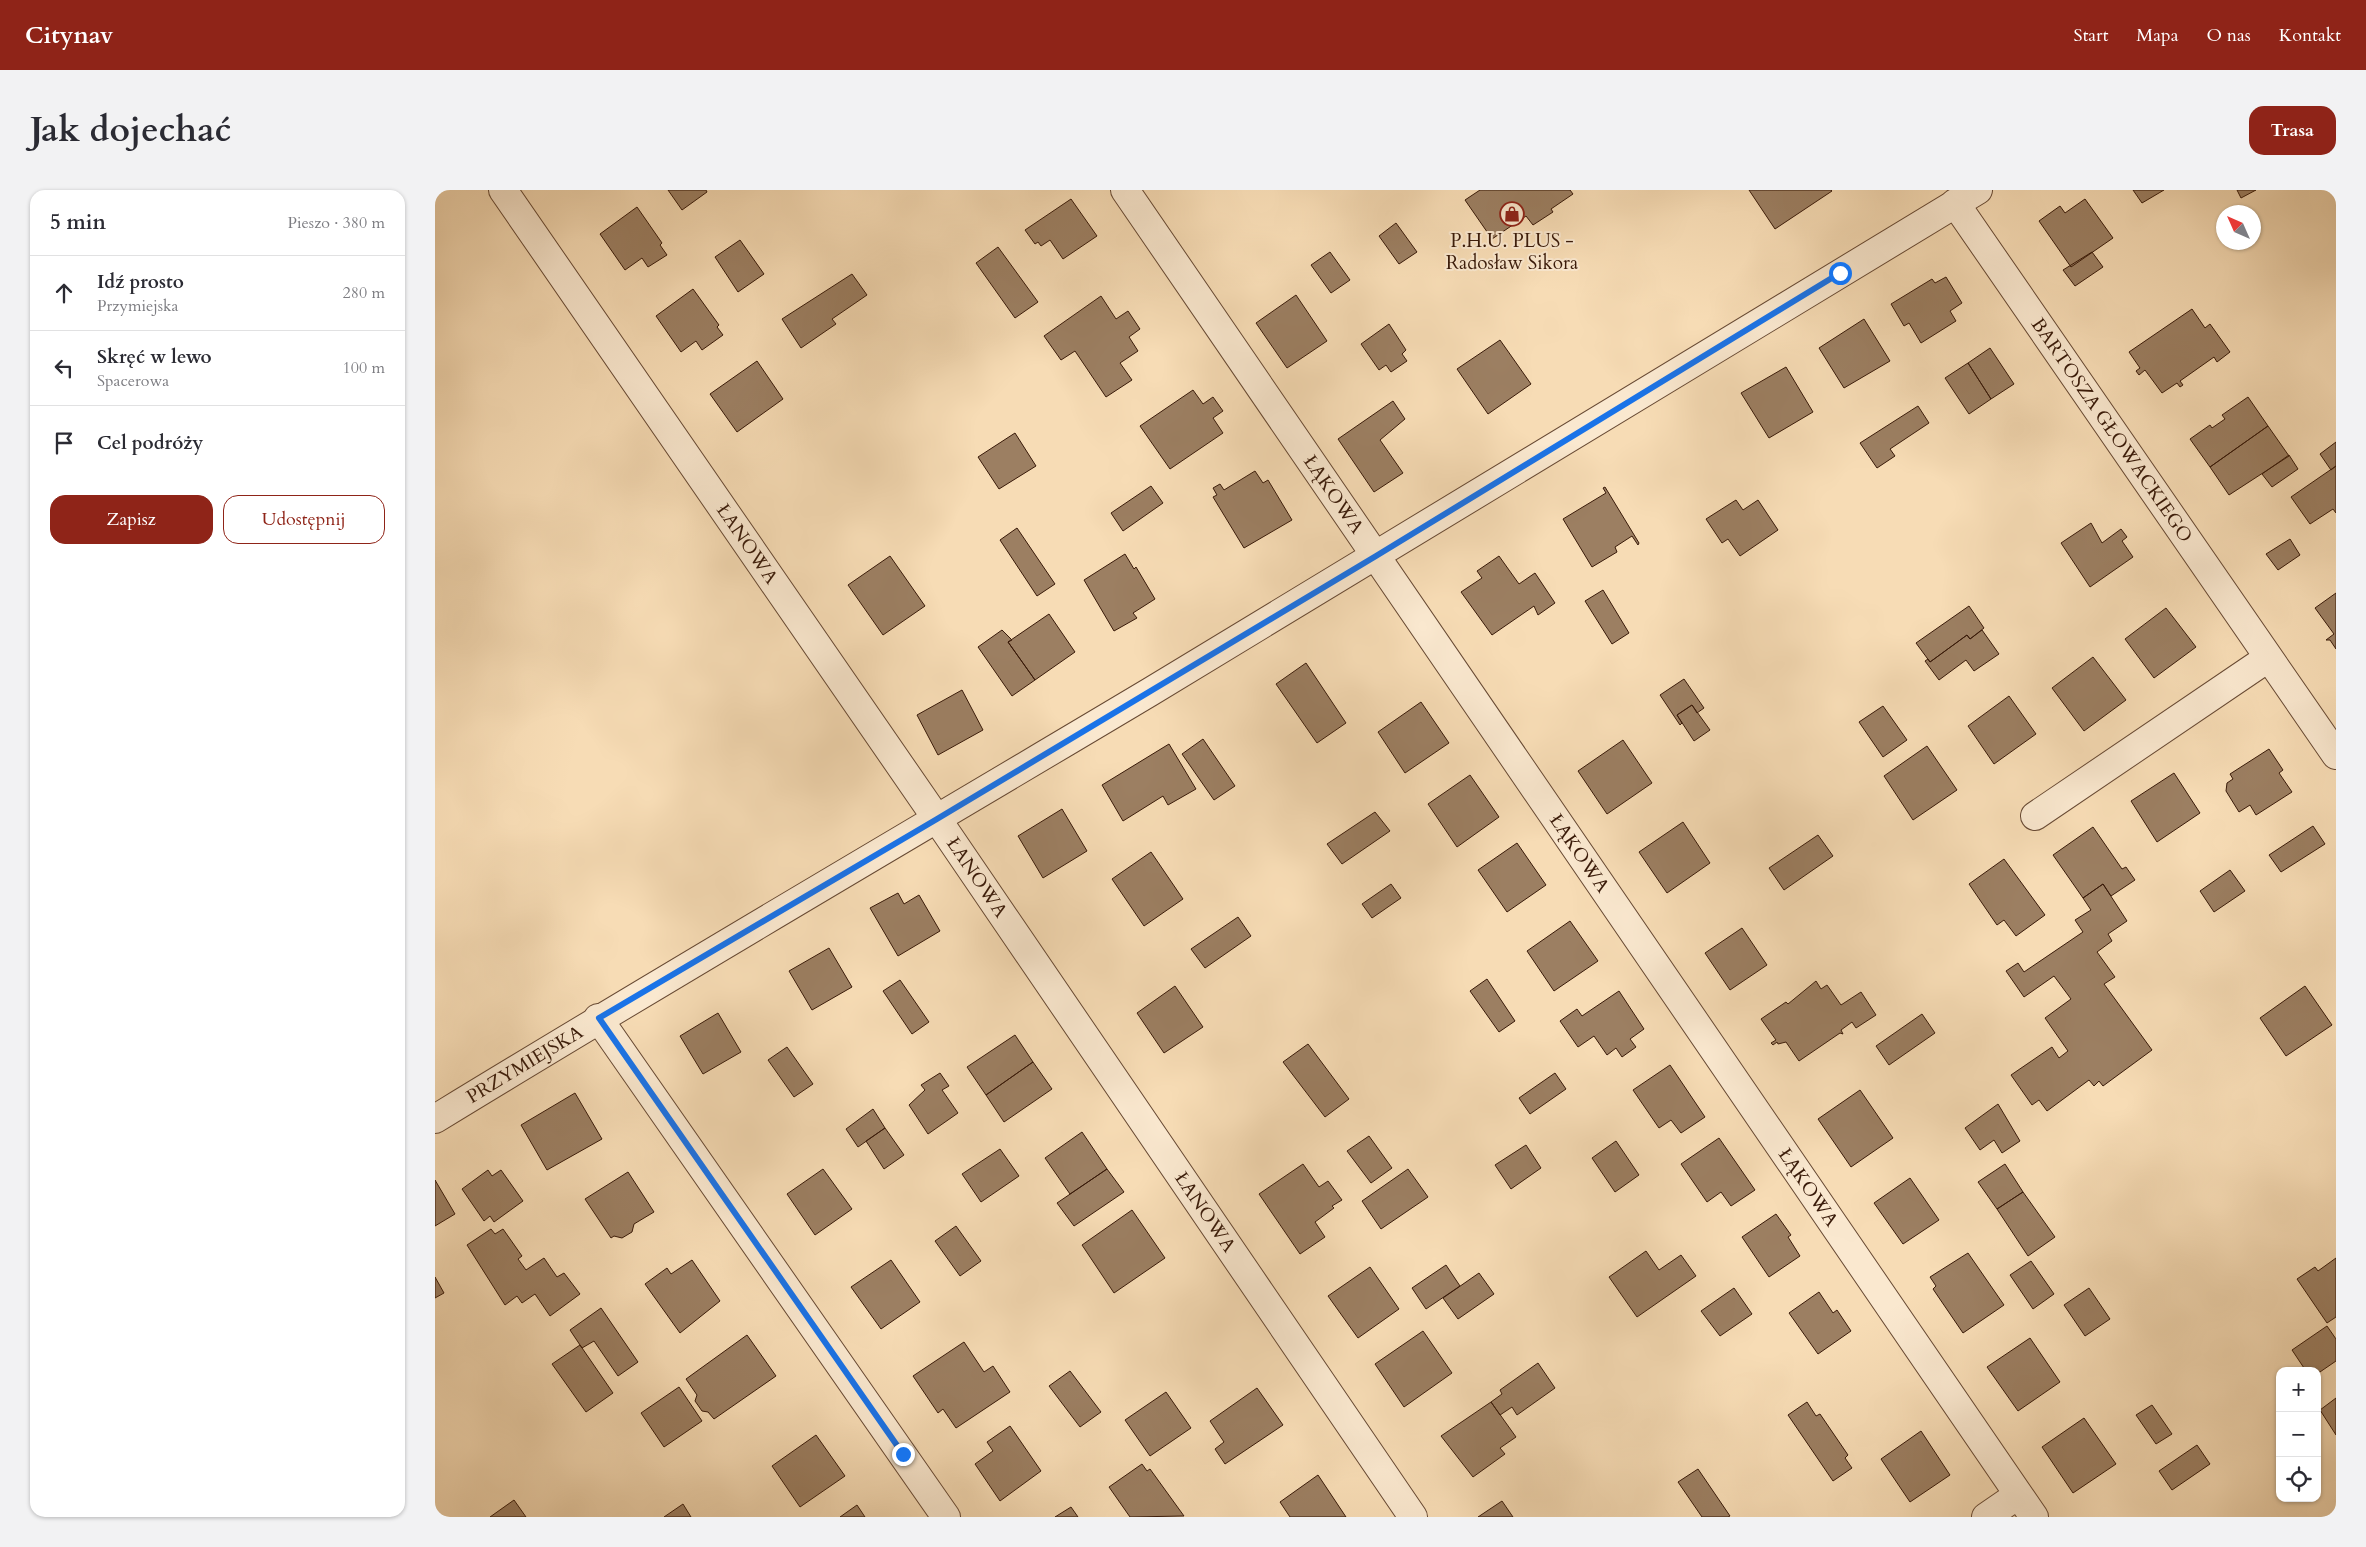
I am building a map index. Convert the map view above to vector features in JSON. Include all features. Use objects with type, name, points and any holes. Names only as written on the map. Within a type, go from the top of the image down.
[{"type":"street","name":"ŁANOWA","points":[[503,190],[937,819],[1413,1517]]},
{"type":"street","name":"ŁĄKOWA","points":[[1125,190],[2034,1517]]},
{"type":"street","name":"PRZYMIEJSKA","points":[[435,1118],[599,1018],[937,819],[1376,556],[1966,197]]},
{"type":"street","name":"BARTOSZA GŁOWACKIEGO","points":[[1966,197],[2268,658],[2336,755]]},
{"type":"street","points":[[2035,816],[2268,658]]},
{"type":"street","points":[[599,1018],[946,1517]]},
{"type":"street","points":[[1986,1517],[2018,1495]]},
{"type":"building","points":[[668,190],[706,190],[707,192],[682,210]]},
{"type":"building","name":"P.H.U. PLUS - Radosław Sikora","points":[[1480,190],[1570,190],[1573,194],[1551,209],[1553,212],[1533,225],[1526,216],[1492,239],[1465,200]]},
{"type":"building","points":[[1749,190],[1831,190],[1832,191],[1775,229]]},
{"type":"building","points":[[2133,190],[2164,190],[2142,203]]},
{"type":"building","points":[[2237,190],[2256,190],[2241,198]]},
{"type":"building","points":[[1071,199],[1097,236],[1063,259],[1050,240],[1041,246],[1038,242],[1035,244],[1025,230]]},
{"type":"building","points":[[2085,199],[2113,238],[2071,267],[2039,221],[2060,206],[2065,213]]},
{"type":"building","points":[[637,207],[662,243],[660,245],[667,255],[648,267],[642,258],[625,270],[600,234]]},
{"type":"building","points":[[1396,223],[1417,252],[1399,264],[1379,236]]},
{"type":"building","points":[[740,240],[764,274],[738,292],[715,257]]},
{"type":"building","points":[[998,247],[1038,302],[1015,318],[976,263]]},
{"type":"building","points":[[1330,252],[1350,280],[1331,293],[1311,265]]},
{"type":"building","points":[[2092,252],[2103,267],[2075,286],[2063,270]]},
{"type":"building","points":[[852,274],[867,295],[832,319],[836,324],[801,348],[782,319]]},
{"type":"building","points":[[1946,277],[1962,303],[1950,311],[1956,321],[1921,343],[1909,323],[1904,326],[1891,304],[1932,279],[1935,283]]},
{"type":"building","points":[[693,289],[719,325],[717,327],[723,335],[702,350],[696,341],[681,352],[656,316]]},
{"type":"building","points":[[1296,295],[1327,341],[1287,368],[1256,323]]},
{"type":"building","points":[[1101,296],[1116,319],[1128,311],[1140,329],[1129,337],[1138,351],[1120,363],[1132,380],[1106,397],[1075,351],[1061,360],[1044,336]]},
{"type":"building","points":[[2192,309],[2205,328],[2210,324],[2230,352],[2217,362],[2214,357],[2180,381],[2183,385],[2180,387],[2177,383],[2162,393],[2145,370],[2139,375],[2136,371],[2140,368],[2129,352]]},
{"type":"building","points":[[1864,319],[1890,361],[1844,388],[1819,348]]},
{"type":"building","points":[[1389,324],[1406,350],[1402,354],[1407,361],[1391,372],[1386,365],[1379,370],[1361,344]]},
{"type":"building","points":[[1500,340],[1531,384],[1488,414],[1457,369]]},
{"type":"building","points":[[1990,348],[2014,384],[1991,399],[1968,363]]},
{"type":"building","points":[[757,361],[783,399],[737,432],[710,394]]},
{"type":"building","points":[[1968,363],[1991,399],[1969,414],[1945,378]]},
{"type":"building","points":[[1786,367],[1813,412],[1769,438],[1741,393]]},
{"type":"building","points":[[1193,390],[1203,404],[1213,397],[1223,411],[1213,418],[1223,433],[1170,469],[1140,426]]},
{"type":"building","points":[[2248,397],[2268,426],[2210,467],[2190,439],[2210,425],[2212,428],[2225,419],[2222,415]]},
{"type":"building","points":[[1393,401],[1405,419],[1380,440],[1403,473],[1374,492],[1338,439]]},
{"type":"building","points":[[1918,406],[1929,423],[1890,449],[1895,456],[1877,468],[1860,443]]},
{"type":"building","points":[[2268,426],[2289,456],[2229,495],[2210,467]]},
{"type":"building","points":[[1015,433],[1036,466],[999,489],[978,457]]},
{"type":"building","points":[[2336,442],[2336,466],[2331,470],[2320,454]]},
{"type":"building","points":[[2289,455],[2298,469],[2272,487],[2262,474]]},
{"type":"building","points":[[2336,466],[2336,513],[2333,509],[2310,524],[2291,497]]},
{"type":"building","points":[[1255,471],[1263,483],[1268,480],[1292,520],[1244,548],[1213,497],[1217,495],[1213,488],[1220,484],[1224,490]]},
{"type":"building","points":[[1151,486],[1163,503],[1123,531],[1111,513]]},
{"type":"building","points":[[1605,487],[1639,543],[1638,545],[1632,536],[1615,547],[1617,552],[1592,567],[1563,519],[1606,493],[1603,488]]},
{"type":"building","points":[[1736,500],[1743,510],[1758,500],[1778,530],[1740,556],[1728,539],[1722,543],[1706,519]]},
{"type":"building","points":[[2091,523],[2102,543],[2121,529],[2127,537],[2122,541],[2133,557],[2090,587],[2061,543]]},
{"type":"building","points":[[1017,528],[1055,584],[1037,596],[1000,540]]},
{"type":"building","points":[[2290,539],[2300,555],[2278,570],[2266,554]]},
{"type":"building","points":[[1125,554],[1134,569],[1136,567],[1155,599],[1133,613],[1137,618],[1114,631],[1084,580]]},
{"type":"building","points":[[890,556],[925,606],[883,635],[848,585]]},
{"type":"building","points":[[1499,556],[1519,584],[1535,573],[1555,603],[1538,615],[1534,606],[1492,635],[1461,592],[1482,578],[1477,571]]},
{"type":"building","points":[[1603,590],[1629,633],[1612,644],[1585,601]]},
{"type":"building","points":[[2336,593],[2336,649],[2330,640],[2326,640],[2334,634],[2315,608]]},
{"type":"building","points":[[1969,606],[1984,628],[1970,639],[1967,635],[1930,662],[1916,643]]},
{"type":"building","points":[[2166,608],[2196,647],[2154,678],[2125,639]]},
{"type":"building","points":[[1049,614],[1075,652],[1035,680],[1008,642]]},
{"type":"building","points":[[1002,630],[1012,640],[1008,642],[1035,680],[1012,696],[978,647]]},
{"type":"building","points":[[1982,630],[1999,654],[1974,671],[1966,660],[1939,680],[1925,661],[1928,659],[1930,662],[1967,635],[1970,639]]},
{"type":"building","points":[[2093,657],[2126,700],[2084,731],[2052,688]]},
{"type":"building","points":[[1306,663],[1346,723],[1317,743],[1276,684]]},
{"type":"building","points":[[1684,679],[1704,708],[1697,713],[1692,705],[1677,715],[1682,723],[1680,725],[1660,695]]},
{"type":"building","points":[[962,690],[983,730],[938,755],[917,715]]},
{"type":"building","points":[[2009,696],[2036,734],[1994,764],[1968,726]]},
{"type":"building","points":[[1421,702],[1449,743],[1405,773],[1378,732]]},
{"type":"building","points":[[1692,705],[1710,730],[1694,741],[1677,715]]},
{"type":"building","points":[[1883,706],[1907,740],[1883,757],[1859,722]]},
{"type":"building","points":[[1203,739],[1235,786],[1214,800],[1182,754]]},
{"type":"building","points":[[1623,740],[1652,783],[1607,814],[1578,771]]},
{"type":"building","points":[[1169,744],[1196,789],[1168,805],[1163,796],[1123,821],[1102,785]]},
{"type":"building","points":[[1927,746],[1957,790],[1913,820],[1884,776]]},
{"type":"building","points":[[2269,749],[2283,770],[2279,773],[2292,792],[2256,815],[2250,805],[2239,812],[2226,791],[2227,783],[2233,779],[2230,774]]},
{"type":"building","points":[[2174,773],[2200,813],[2157,842],[2131,801]]},
{"type":"building","points":[[1470,775],[1499,817],[1457,847],[1428,804]]},
{"type":"building","points":[[1062,809],[1087,851],[1043,878],[1018,836]]},
{"type":"building","points":[[1375,812],[1390,831],[1342,864],[1327,844]]},
{"type":"building","points":[[1683,822],[1710,863],[1667,893],[1639,852]]},
{"type":"building","points":[[2313,826],[2325,844],[2281,872],[2269,855]]},
{"type":"building","points":[[2093,827],[2122,869],[2126,867],[2135,880],[2111,896],[2103,884],[2083,898],[2053,855]]},
{"type":"building","points":[[1818,835],[1833,856],[1784,890],[1769,868]]},
{"type":"building","points":[[1517,843],[1546,885],[1507,912],[1478,870]]},
{"type":"building","points":[[1151,852],[1183,899],[1144,926],[1112,879]]},
{"type":"building","points":[[2004,859],[2045,915],[2016,936],[2004,920],[1997,925],[1969,884]]},
{"type":"building","points":[[2230,870],[2245,891],[2214,912],[2200,891]]},
{"type":"building","points":[[1391,884],[1401,898],[1372,918],[1362,904]]},
{"type":"building","points":[[2103,884],[2127,921],[2108,934],[2112,941],[2097,952],[2115,977],[2104,984],[2152,1050],[2103,1086],[2099,1081],[2094,1086],[2089,1080],[2047,1111],[2039,1100],[2032,1105],[2011,1075],[2052,1047],[2059,1058],[2068,1051],[2045,1018],[2071,999],[2054,976],[2024,997],[2006,971],[2018,963],[2024,972],[2083,932],[2075,920],[2091,910],[2083,898]]},
{"type":"building","points":[[898,893],[904,904],[919,895],[940,931],[898,956],[870,908]]},
{"type":"building","points":[[1238,917],[1251,936],[1205,968],[1191,949]]},
{"type":"building","points":[[1570,921],[1598,961],[1554,991],[1527,951]]},
{"type":"building","points":[[1742,928],[1767,965],[1730,990],[1705,953]]},
{"type":"building","points":[[829,948],[852,987],[812,1010],[789,971]]},
{"type":"building","points":[[1487,979],[1515,1021],[1499,1032],[1470,991]]},
{"type":"building","points":[[900,980],[929,1022],[912,1034],[883,991]]},
{"type":"building","points":[[1816,981],[1821,989],[1827,985],[1841,1005],[1861,992],[1876,1015],[1856,1028],[1852,1022],[1841,1030],[1843,1034],[1840,1033],[1799,1061],[1786,1042],[1778,1044],[1777,1042],[1773,1045],[1771,1043],[1776,1040],[1761,1019],[1786,1002],[1788,1004]]},
{"type":"building","points":[[1175,986],[1203,1027],[1164,1053],[1137,1013]]},
{"type":"building","points":[[2305,986],[2332,1025],[2286,1056],[2260,1018]]},
{"type":"building","points":[[1619,991],[1644,1029],[1630,1039],[1636,1047],[1622,1057],[1616,1048],[1607,1055],[1594,1036],[1578,1047],[1560,1021],[1577,1009],[1582,1016]]},
{"type":"building","points":[[718,1013],[741,1052],[703,1074],[680,1036]]},
{"type":"building","points":[[1922,1014],[1935,1033],[1889,1065],[1876,1046]]},
{"type":"building","points":[[1015,1035],[1033,1062],[986,1095],[967,1067]]},
{"type":"building","points":[[1308,1044],[1349,1099],[1325,1117],[1283,1062]]},
{"type":"building","points":[[787,1047],[813,1084],[794,1097],[768,1060]]},
{"type":"building","points":[[1033,1062],[1052,1089],[1004,1122],[986,1095]]},
{"type":"building","points":[[1670,1065],[1705,1117],[1681,1133],[1671,1120],[1659,1128],[1633,1090]]},
{"type":"building","points":[[940,1073],[949,1086],[942,1090],[958,1113],[928,1134],[909,1105],[925,1090],[921,1085]]},
{"type":"building","points":[[1555,1073],[1566,1089],[1530,1114],[1519,1098]]},
{"type":"building","points":[[1860,1090],[1893,1138],[1851,1167],[1818,1119]]},
{"type":"building","points":[[575,1093],[602,1139],[547,1170],[521,1125]]},
{"type":"building","points":[[1998,1104],[2020,1141],[2002,1153],[1994,1140],[1980,1150],[1965,1128]]},
{"type":"building","points":[[873,1109],[885,1128],[858,1147],[846,1129]]},
{"type":"building","points":[[885,1128],[904,1155],[884,1169],[866,1141]]},
{"type":"building","points":[[1082,1132],[1107,1169],[1070,1194],[1045,1158]]},
{"type":"building","points":[[1369,1136],[1392,1168],[1371,1183],[1347,1151]]},
{"type":"building","points":[[1719,1138],[1755,1190],[1731,1206],[1721,1192],[1707,1202],[1681,1164]]},
{"type":"building","points":[[1616,1141],[1639,1175],[1615,1192],[1592,1158]]},
{"type":"building","points":[[1526,1145],[1541,1168],[1511,1189],[1495,1165]]},
{"type":"building","points":[[1000,1149],[1019,1176],[981,1202],[962,1174]]},
{"type":"building","points":[[1303,1164],[1319,1187],[1328,1181],[1342,1200],[1332,1206],[1334,1208],[1315,1222],[1325,1237],[1300,1254],[1259,1194]]},
{"type":"building","points":[[2005,1164],[2023,1192],[1997,1209],[1978,1182]]},
{"type":"building","points":[[823,1169],[852,1209],[815,1235],[787,1194]]},
{"type":"building","points":[[1107,1169],[1124,1192],[1074,1226],[1057,1203]]},
{"type":"building","points":[[1408,1169],[1428,1197],[1381,1229],[1362,1201]]},
{"type":"building","points":[[488,1170],[492,1176],[501,1170],[523,1201],[494,1222],[490,1216],[484,1221],[462,1189]]},
{"type":"building","points":[[628,1172],[654,1212],[634,1224],[632,1232],[622,1238],[614,1236],[611,1238],[585,1199]]},
{"type":"building","points":[[1910,1178],[1939,1220],[1903,1244],[1874,1203]]},
{"type":"building","points":[[435,1180],[455,1214],[435,1226]]},
{"type":"building","points":[[2023,1192],[2055,1237],[2028,1256],[1997,1209]]},
{"type":"building","points":[[1132,1210],[1165,1258],[1114,1293],[1082,1245]]},
{"type":"building","points":[[1776,1214],[1791,1235],[1788,1237],[1800,1256],[1769,1277],[1742,1237]]},
{"type":"building","points":[[956,1226],[981,1261],[960,1276],[935,1241]]},
{"type":"building","points":[[491,1229],[495,1234],[503,1229],[522,1256],[518,1259],[526,1270],[544,1258],[557,1277],[564,1273],[580,1294],[550,1316],[535,1294],[522,1303],[517,1296],[505,1305],[467,1245]]},
{"type":"building","points":[[1646,1251],[1659,1270],[1681,1255],[1696,1276],[1637,1317],[1609,1277]]},
{"type":"building","points":[[1968,1253],[2004,1305],[1963,1333],[1933,1289],[1936,1286],[1930,1277]]},
{"type":"building","points":[[2336,1258],[2336,1317],[2327,1323],[2297,1279],[2315,1267],[2318,1271]]},
{"type":"building","points":[[692,1260],[720,1301],[680,1333],[645,1284],[667,1268],[671,1274]]},
{"type":"building","points":[[891,1260],[920,1302],[881,1329],[851,1287]]},
{"type":"building","points":[[2031,1261],[2054,1294],[2033,1309],[2010,1275]]},
{"type":"building","points":[[1446,1265],[1460,1286],[1426,1309],[1412,1288]]},
{"type":"building","points":[[1370,1267],[1399,1309],[1358,1338],[1328,1296]]},
{"type":"building","points":[[1479,1273],[1494,1294],[1458,1319],[1443,1298]]},
{"type":"building","points":[[435,1277],[444,1293],[435,1298]]},
{"type":"building","points":[[1734,1288],[1752,1314],[1720,1336],[1701,1311]]},
{"type":"building","points":[[2089,1288],[2110,1319],[2085,1336],[2064,1305]]},
{"type":"building","points":[[1819,1292],[1833,1313],[1837,1310],[1851,1331],[1818,1354],[1789,1313]]},
{"type":"building","points":[[601,1308],[638,1362],[618,1376],[594,1341],[582,1348],[570,1330]]},
{"type":"building","points":[[2327,1326],[2336,1339],[2336,1361],[2321,1371],[2321,1367],[2303,1367],[2292,1350]]},
{"type":"building","points":[[1423,1331],[1452,1373],[1404,1407],[1375,1364]]},
{"type":"building","points":[[747,1335],[776,1376],[714,1419],[708,1412],[702,1411],[695,1401],[697,1395],[686,1379]]},
{"type":"building","points":[[2030,1338],[2060,1382],[2018,1411],[1987,1367]]},
{"type":"building","points":[[964,1342],[984,1372],[993,1366],[1010,1392],[956,1428],[943,1409],[938,1413],[913,1376]]},
{"type":"building","points":[[580,1345],[613,1393],[586,1412],[552,1364]]},
{"type":"building","points":[[1538,1363],[1555,1388],[1517,1415],[1512,1407],[1500,1415],[1491,1402],[1502,1394],[1500,1390]]},
{"type":"building","points":[[1070,1371],[1101,1412],[1080,1427],[1049,1386]]},
{"type":"building","points":[[679,1387],[702,1421],[664,1447],[641,1413]]},
{"type":"building","points":[[1257,1388],[1283,1425],[1225,1464],[1215,1449],[1224,1442],[1210,1421]]},
{"type":"building","points":[[1166,1392],[1191,1428],[1150,1456],[1125,1420]]},
{"type":"building","points":[[2336,1398],[2336,1435],[2321,1412],[2321,1409]]},
{"type":"building","points":[[1491,1402],[1516,1437],[1500,1448],[1505,1454],[1473,1477],[1441,1436]]},
{"type":"building","points":[[1807,1402],[1816,1416],[1820,1414],[1848,1455],[1845,1458],[1852,1468],[1833,1481],[1788,1415]]},
{"type":"building","points":[[2152,1405],[2172,1434],[2156,1444],[2136,1415]]},
{"type":"building","points":[[2084,1418],[2116,1464],[2073,1493],[2042,1447]]},
{"type":"building","points":[[1010,1426],[1041,1471],[1000,1501],[975,1464],[993,1451],[987,1442]]},
{"type":"building","points":[[1921,1431],[1950,1475],[1910,1502],[1881,1459]]},
{"type":"building","points":[[816,1435],[845,1476],[800,1507],[772,1466]]},
{"type":"building","points":[[2197,1445],[2210,1464],[2172,1490],[2159,1471]]},
{"type":"building","points":[[1142,1464],[1147,1471],[1150,1469],[1184,1516],[1130,1517],[1109,1487]]},
{"type":"building","points":[[1698,1469],[1730,1516],[1702,1517],[1678,1482]]},
{"type":"building","points":[[1318,1475],[1346,1517],[1290,1517],[1280,1502]]},
{"type":"building","points":[[514,1500],[526,1517],[490,1517]]},
{"type":"building","points":[[1502,1501],[1513,1517],[1478,1517]]},
{"type":"building","points":[[683,1504],[691,1517],[664,1517]]},
{"type":"building","points":[[857,1505],[865,1517],[840,1517]]},
{"type":"building","points":[[1071,1507],[1078,1517],[1055,1517]]},
{"type":"place","name":"P.H.U. PLUS - Radosław Sikora","points":[[1512,214]]},
{"type":"route","points":[[903,1454],[599,1018],[937,819],[1376,556],[1840,273]]}]
